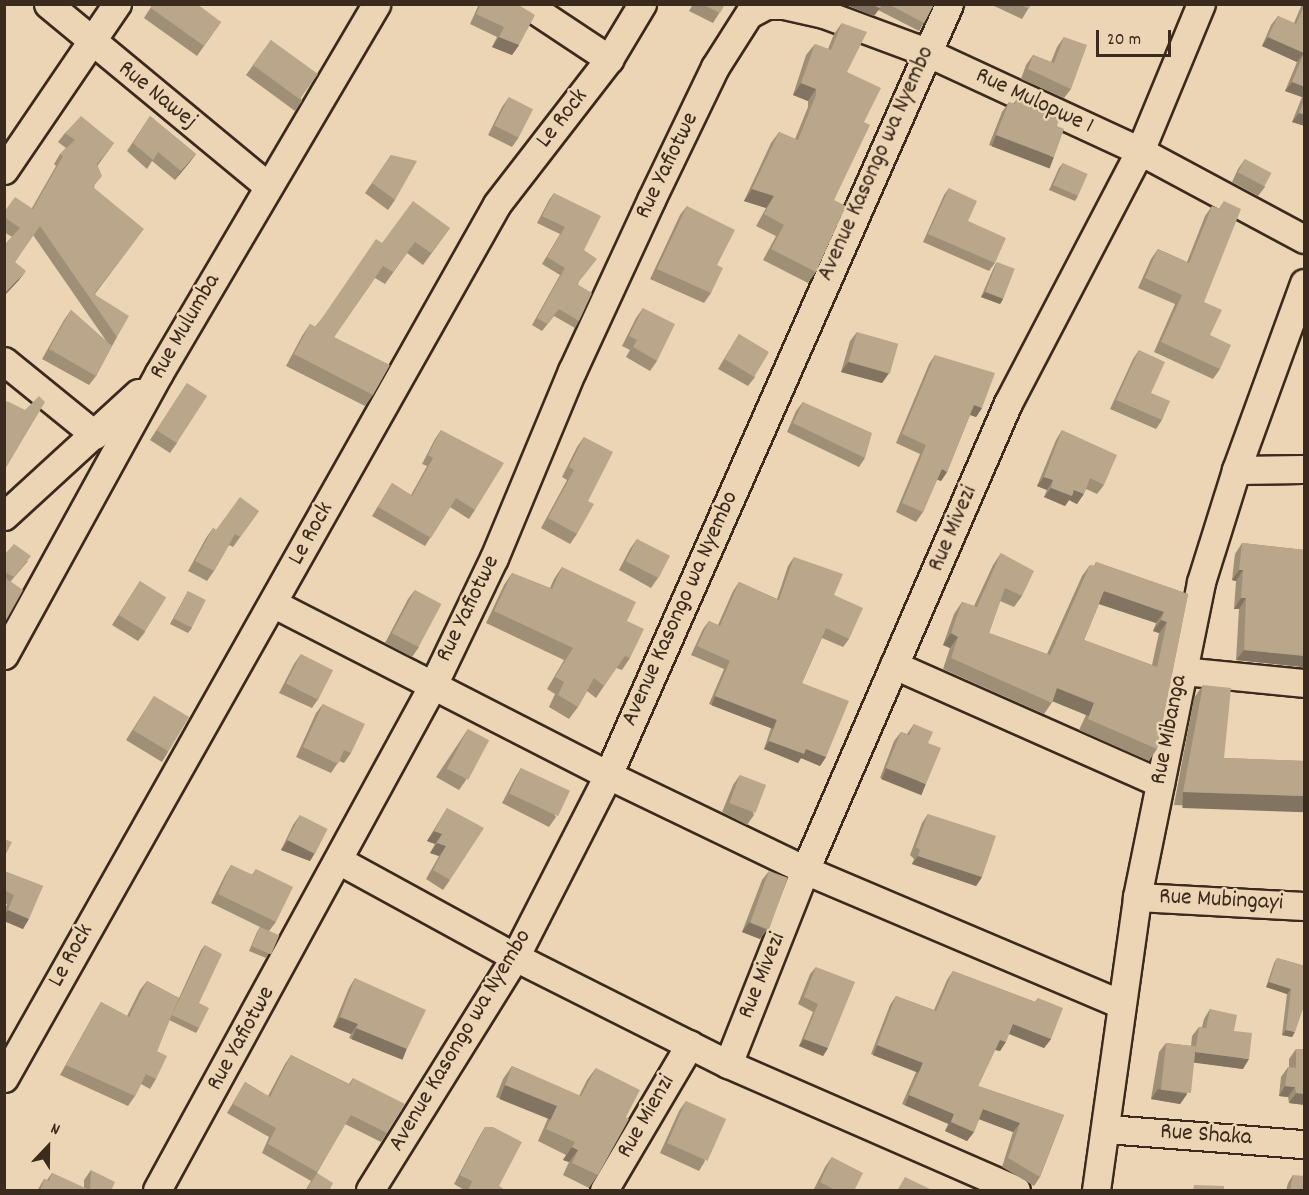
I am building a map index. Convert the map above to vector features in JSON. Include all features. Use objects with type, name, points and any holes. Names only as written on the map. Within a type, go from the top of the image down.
[{"type":"street","name":"Rue Nawej","points":[[48,4],[90,42],[268,186]]},
{"type":"street","points":[[4,170],[117,4]]},
{"type":"street","name":"Rue Mulumba","points":[[4,655],[159,373],[376,4]]},
{"type":"street","points":[[526,4],[609,59]]},
{"type":"street","name":"Le Rock","points":[[4,1078],[274,604],[497,204],[609,59],[642,4]]},
{"type":"street","name":"Avenue Kasongo wa Nyembo","points":[[370,1191],[515,957],[608,775],[949,4]]},
{"type":"street","name":"Rue Mivezi","points":[[728,1064],[805,870],[1008,404],[1140,151],[1201,4]]},
{"type":"street","name":"Rue Mulopwe 1","points":[[753,9],[766,5],[784,5],[824,14],[926,52],[1140,151],[1305,239]]},
{"type":"street","name":"Rue Yafiotwe","points":[[158,1191],[434,683],[494,558],[572,371],[651,200],[715,68],[753,9]]},
{"type":"street","name":"Rue Mibanga","points":[[1096,1191],[1107,1129],[1121,1004],[1137,897],[1201,582],[1236,470],[1305,283]]},
{"type":"street","points":[[4,361],[95,435]]},
{"type":"street","points":[[4,516],[95,435],[159,373]]},
{"type":"street","points":[[1236,470],[1305,470]]},
{"type":"street","points":[[274,604],[434,683],[608,775],[805,870],[1121,1004]]},
{"type":"street","points":[[894,665],[1160,783]]},
{"type":"street","points":[[1182,671],[1305,683]]},
{"type":"street","points":[[338,860],[515,957],[728,1064],[1016,1191]]},
{"type":"street","name":"Rue Mubingayi","points":[[1137,897],[1305,906]]},
{"type":"street","name":"Rue Mienzi","points":[[604,1191],[690,1044]]},
{"type":"street","name":"Rue Shaka","points":[[1107,1129],[1305,1144]]},
{"type":"building","points":[[153,4],[197,4],[221,22],[204,46],[151,8]]},
{"type":"building","points":[[481,4],[517,4],[535,15],[519,45],[499,37],[504,27],[476,14]]},
{"type":"building","points":[[702,4],[725,4],[720,13]]},
{"type":"building","points":[[870,4],[882,4],[880,8]]},
{"type":"building","points":[[888,4],[934,4],[924,23]]},
{"type":"building","points":[[1019,4],[1031,4],[1029,9]]},
{"type":"building","points":[[1305,4],[1305,87],[1292,82],[1304,53],[1268,37],[1278,16],[1296,24]]},
{"type":"building","points":[[842,23],[867,32],[847,72],[881,88],[864,122],[870,125],[834,200],[846,206],[816,272],[771,249],[784,225],[764,214],[774,196],[752,189],[779,132],[798,140],[816,95],[816,89],[801,83],[815,44],[831,50]]},
{"type":"building","points":[[1064,37],[1087,45],[1071,89],[1028,69],[1033,55],[1054,63]]},
{"type":"building","points":[[271,40],[318,74],[300,99],[253,65]]},
{"type":"building","points":[[509,97],[533,109],[519,138],[494,126]]},
{"type":"building","points":[[1305,98],[1305,115],[1299,113]]},
{"type":"building","points":[[1017,99],[1059,118],[1057,126],[1064,129],[1054,157],[996,135],[1009,102],[1015,104]]},
{"type":"building","points":[[81,116],[114,143],[97,164],[102,176],[93,187],[144,229],[94,294],[129,316],[117,337],[40,226],[15,262],[26,271],[4,294],[4,245],[20,228],[4,217],[4,212],[15,197],[33,209],[63,156],[60,154],[75,140],[65,133]]},
{"type":"building","points":[[150,116],[196,154],[181,171],[158,152],[153,160],[133,143]]},
{"type":"building","points":[[391,155],[417,161],[395,200],[372,183]]},
{"type":"building","points":[[1245,159],[1271,173],[1264,186],[1238,172]]},
{"type":"building","points":[[1063,163],[1088,174],[1078,196],[1053,185]]},
{"type":"building","points":[[949,188],[977,201],[968,221],[1006,238],[995,263],[928,234]]},
{"type":"building","points":[[554,193],[601,216],[584,250],[597,259],[577,284],[592,293],[579,321],[559,309],[547,324],[537,318],[565,268],[547,257],[565,227],[542,216]]},
{"type":"building","points":[[413,201],[450,228],[431,253],[415,242],[393,272],[383,266],[334,337],[390,365],[373,395],[294,354],[310,324],[316,327],[376,239],[382,243]]},
{"type":"building","points":[[1224,201],[1241,209],[1204,302],[1222,310],[1210,335],[1231,345],[1220,369],[1161,342],[1182,295],[1145,278],[1158,249],[1189,263],[1212,206],[1220,209]]},
{"type":"building","points":[[687,206],[735,230],[717,265],[723,268],[711,293],[657,269]]},
{"type":"building","points":[[997,262],[1015,269],[1003,299],[986,292]]},
{"type":"building","points":[[643,308],[675,324],[657,361],[633,347],[637,340],[629,336]]},
{"type":"building","points":[[71,310],[112,346],[96,376],[49,349]]},
{"type":"building","points":[[857,332],[898,344],[890,374],[848,362]]},
{"type":"building","points":[[739,334],[769,352],[754,377],[724,359]]},
{"type":"building","points":[[1139,350],[1165,362],[1151,393],[1170,401],[1162,420],[1116,400]]},
{"type":"building","points":[[935,355],[995,373],[982,408],[974,405],[947,472],[942,469],[923,512],[902,503],[926,445],[902,434]]},
{"type":"building","points":[[187,383],[207,396],[177,443],[157,430]]},
{"type":"building","points":[[39,396],[45,402],[4,471],[4,406],[7,401],[25,410]]},
{"type":"building","points":[[803,402],[872,433],[865,458],[793,423]]},
{"type":"building","points":[[441,430],[504,463],[475,510],[456,498],[431,538],[378,507],[392,483],[412,496],[433,458],[428,455]]},
{"type":"building","points":[[1062,430],[1117,455],[1104,485],[1090,478],[1084,494],[1074,490],[1072,496],[1051,488],[1053,480],[1044,477]]},
{"type":"building","points":[[584,437],[613,452],[588,501],[594,504],[577,534],[548,518],[574,470],[569,467]]},
{"type":"building","points":[[240,497],[259,511],[240,537],[235,534],[214,571],[195,561],[213,528],[216,530]]},
{"type":"building","points":[[637,539],[670,556],[659,578],[626,561]]},
{"type":"building","points":[[1242,543],[1305,550],[1305,656],[1244,650],[1246,598],[1241,598],[1243,570],[1239,570]]},
{"type":"building","points":[[14,544],[31,556],[14,577],[4,572],[4,555]]},
{"type":"building","points":[[1001,553],[1034,571],[1022,596],[1005,588],[989,633],[1050,655],[1090,565],[1095,566],[1096,562],[1188,594],[1157,749],[1088,719],[1094,703],[1057,688],[1052,703],[951,658],[958,637],[951,633],[962,602],[977,607]],"holes":[[[1104,591],[1164,612],[1161,620],[1167,622],[1157,667],[1084,640]]]},
{"type":"building","points":[[794,557],[843,574],[834,595],[863,608],[849,639],[826,628],[802,683],[849,701],[826,757],[806,749],[804,754],[769,741],[777,720],[715,696],[730,661],[697,646],[709,621],[720,626],[739,582],[779,600]]},
{"type":"building","points":[[562,567],[636,602],[627,621],[644,629],[630,658],[625,656],[604,686],[594,678],[578,707],[558,695],[564,682],[555,677],[573,648],[494,611],[512,573],[552,589]]},
{"type":"building","points":[[4,577],[23,590],[4,624]]},
{"type":"building","points":[[140,581],[166,597],[145,631],[119,615]]},
{"type":"building","points":[[415,590],[441,604],[418,647],[392,633]]},
{"type":"building","points":[[188,591],[206,600],[192,628],[174,619]]},
{"type":"building","points":[[301,654],[333,670],[318,700],[286,683]]},
{"type":"building","points":[[1203,685],[1231,688],[1224,758],[1305,761],[1305,796],[1183,792]]},
{"type":"building","points":[[154,696],[189,717],[169,751],[133,730]]},
{"type":"building","points":[[323,704],[365,724],[351,753],[344,750],[338,764],[303,747]]},
{"type":"building","points":[[914,724],[933,732],[928,743],[941,748],[926,784],[886,768],[901,732],[909,735]]},
{"type":"building","points":[[468,729],[489,740],[468,780],[447,769]]},
{"type":"building","points":[[521,768],[570,791],[558,816],[509,793]]},
{"type":"building","points":[[740,775],[766,785],[755,813],[729,803]]},
{"type":"building","points":[[447,808],[484,828],[450,880],[433,870],[446,846],[437,843],[442,834],[434,831]]},
{"type":"building","points":[[928,814],[996,836],[982,877],[918,856],[920,850],[916,847]]},
{"type":"building","points":[[300,815],[328,829],[315,854],[287,840]]},
{"type":"building","points":[[4,839],[12,842],[4,858]]},
{"type":"building","points":[[231,865],[253,875],[256,869],[293,887],[276,922],[218,894]]},
{"type":"building","points":[[4,871],[43,886],[29,919],[8,910],[14,895],[4,890]]},
{"type":"building","points":[[769,871],[788,878],[769,930],[750,923]]},
{"type":"building","points":[[260,927],[279,935],[271,955],[252,946]]},
{"type":"building","points":[[205,945],[222,954],[199,1003],[209,1008],[199,1028],[172,1015]]},
{"type":"building","points":[[1277,958],[1305,966],[1305,1003],[1295,1032],[1286,1030],[1291,989],[1269,982]]},
{"type":"building","points":[[816,967],[855,982],[828,1048],[804,1039],[818,1004],[804,997]]},
{"type":"building","points":[[953,971],[1036,1002],[1038,998],[1063,1008],[1051,1039],[1013,1024],[1006,1042],[1000,1040],[978,1086],[1064,1115],[1040,1177],[1008,1158],[1020,1123],[983,1109],[974,1132],[951,1122],[954,1114],[909,1095],[923,1063],[877,1045],[896,996],[936,1011]]},
{"type":"building","points":[[355,978],[426,1010],[407,1049],[356,1028],[358,1024],[340,1017]]},
{"type":"building","points":[[147,981],[179,998],[157,1051],[167,1056],[156,1079],[146,1074],[135,1096],[66,1065],[101,1002],[129,1017]]},
{"type":"building","points":[[1210,1009],[1237,1015],[1234,1031],[1252,1033],[1249,1059],[1195,1052],[1199,1027],[1206,1028]]},
{"type":"building","points":[[1166,1043],[1196,1046],[1191,1093],[1161,1090]]},
{"type":"building","points":[[1296,1049],[1305,1049],[1305,1094],[1296,1093],[1295,1087],[1285,1086],[1288,1067],[1296,1068]]},
{"type":"building","points":[[291,1055],[350,1085],[353,1078],[405,1104],[387,1133],[351,1115],[317,1172],[268,1144],[276,1128],[233,1104],[245,1082],[270,1097]]},
{"type":"building","points":[[512,1066],[581,1096],[596,1068],[640,1090],[626,1117],[629,1119],[598,1175],[572,1163],[578,1150],[572,1147],[575,1142],[546,1129],[557,1106],[505,1085]]},
{"type":"building","points":[[686,1101],[726,1119],[707,1161],[667,1143]]},
{"type":"building","points":[[485,1127],[493,1127],[522,1142],[499,1186],[506,1191],[468,1191],[472,1181],[460,1175]]},
{"type":"building","points":[[832,1157],[863,1173],[854,1191],[837,1191],[820,1182]]},
{"type":"building","points":[[91,1170],[115,1182],[111,1191],[40,1191],[44,1179],[49,1181],[52,1173],[90,1190]]},
{"type":"building","points":[[317,1173],[333,1183],[329,1191],[306,1191]]},
{"type":"building","points":[[1293,1175],[1305,1176],[1305,1191],[1290,1191]]},
{"type":"building","points":[[905,1177],[932,1190],[932,1191],[897,1191]]},
{"type":"building","points":[[1194,1185],[1224,1186],[1224,1191],[1193,1191]]}]
